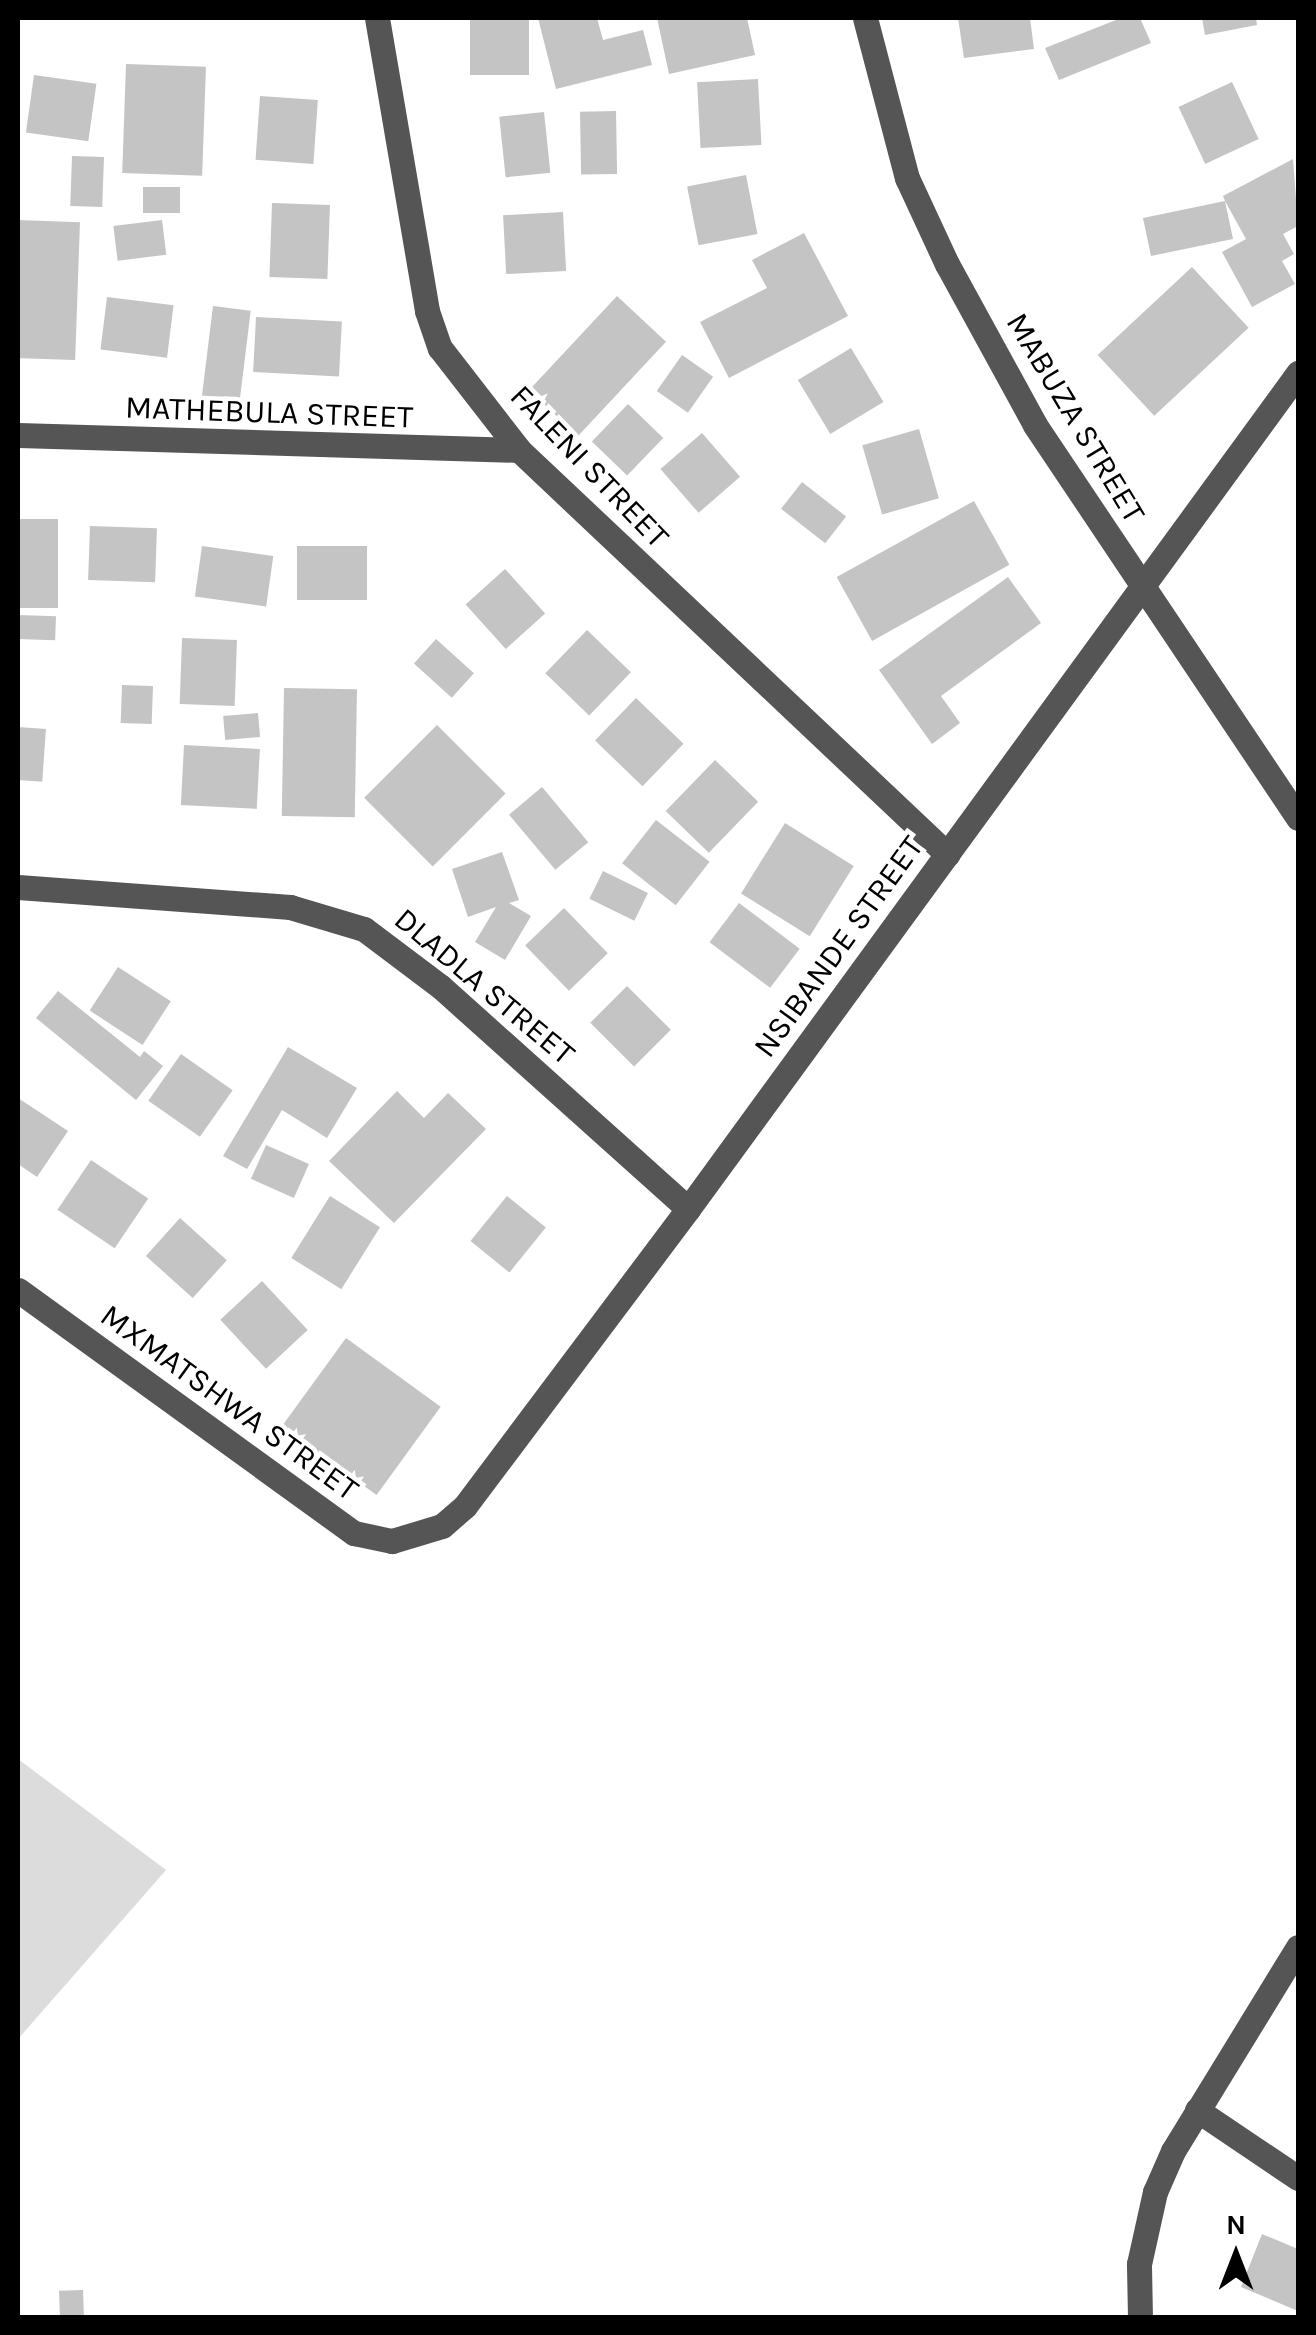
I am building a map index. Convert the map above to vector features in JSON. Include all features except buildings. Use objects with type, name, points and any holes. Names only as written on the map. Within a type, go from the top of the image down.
[{"type":"street","name":"FALENI STREET","points":[[377,18],[427,310],[440,348],[518,450],[948,854]]},
{"type":"street","name":"MABUZA STREET","points":[[865,18],[908,178],[948,264],[1035,425],[1298,818]]},
{"type":"street","name":"NSIBANDE STREET","points":[[413,1539],[465,1506],[1143,590],[1298,373]]},
{"type":"street","name":"MATHEBULA STREET","points":[[18,435],[518,450]]},
{"type":"street","name":"DLADLA STREET","points":[[18,888],[290,907],[364,929],[441,987],[688,1208]]},
{"type":"street","name":"MXMATSHWA STREET","points":[[18,1290],[354,1533],[413,1539]]},
{"type":"street","points":[[1140,2318],[1144,2228],[1173,2151],[1298,1947]]},
{"type":"street","points":[[1197,2110],[1298,2178]]},
{"type":"shaded area","points":[[18,1759],[166,1870],[18,2039]]}]
